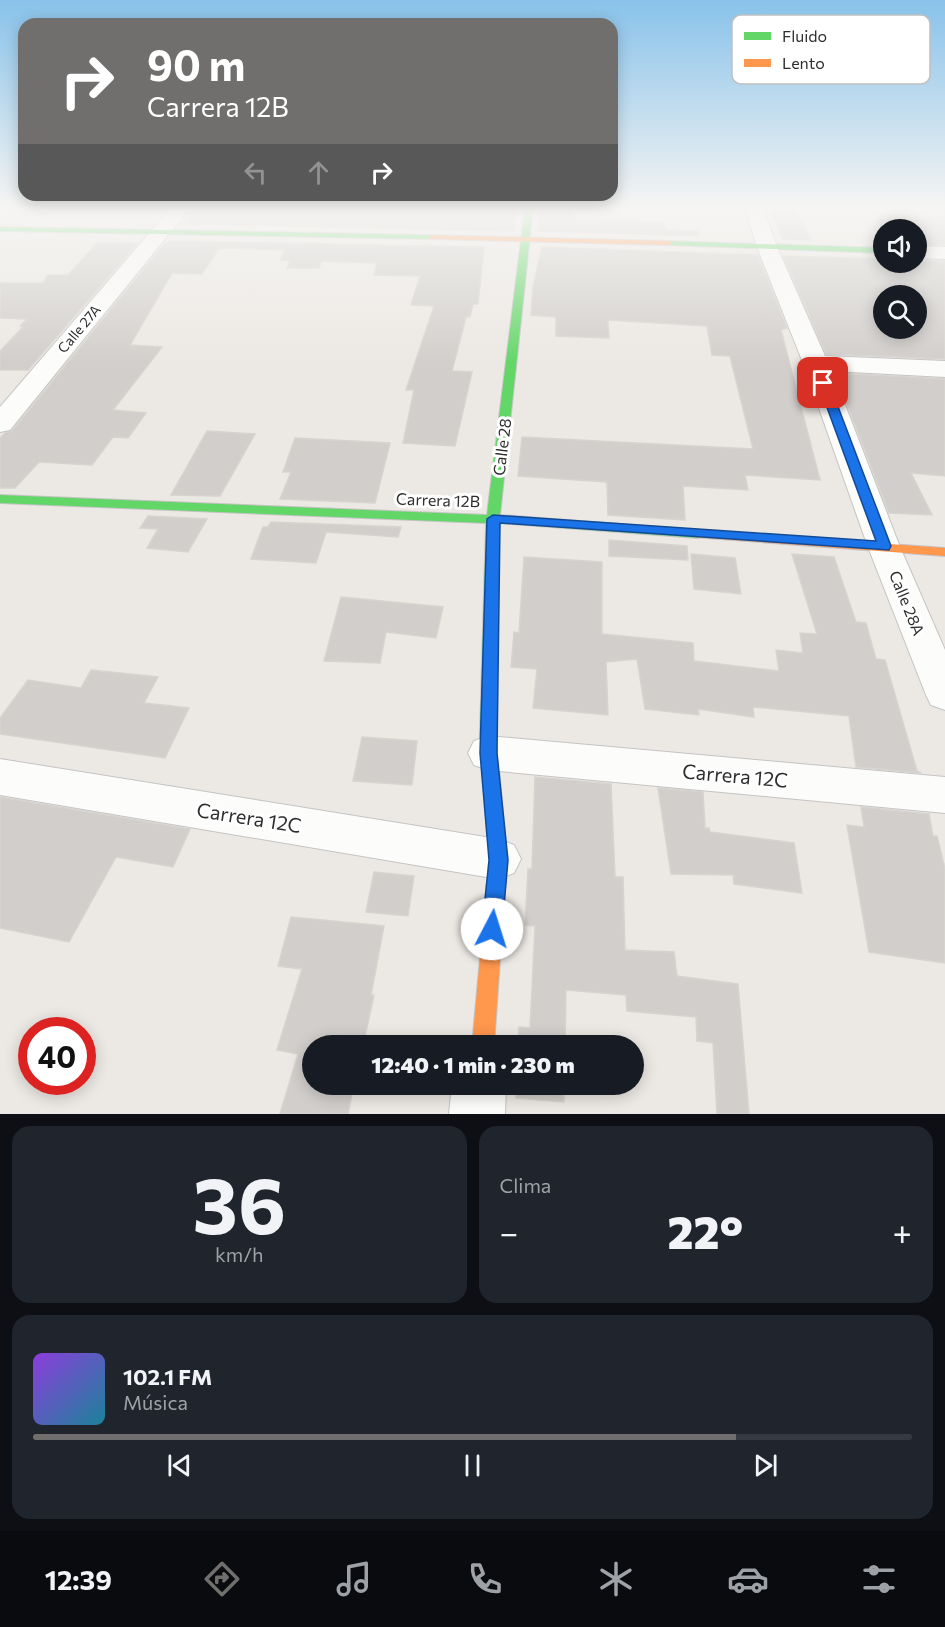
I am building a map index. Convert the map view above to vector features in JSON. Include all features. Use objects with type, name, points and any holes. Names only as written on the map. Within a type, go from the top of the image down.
[{"type":"street","name":"Calle 27A","points":[[0,423],[137,260]]},
{"type":"street","name":"Calle 28","points":[[484,1035],[498,860],[489,753],[493,519],[525,260]]},
{"type":"street","name":"Calle 28A","points":[[772,260],[816,363],[884,546],[945,694]]},
{"type":"street","points":[[816,363],[945,369]]},
{"type":"street","name":"Carrera 12B","points":[[0,499],[493,519],[945,552]]},
{"type":"street","name":"Carrera 12C","points":[[489,753],[945,795]]},
{"type":"street","name":"Carrera 12C","points":[[0,777],[498,860]]},
{"type":"street","points":[[477,1114],[478,1095]]},
{"type":"building","points":[[82,260],[123,260],[28,370],[0,370],[0,351],[23,327],[20,326],[27,319],[0,318],[0,283],[43,283],[48,275],[68,275]]},
{"type":"building","points":[[151,260],[211,260],[202,274],[172,273],[130,345],[162,347],[113,410],[146,413],[128,438],[113,437],[92,465],[39,462],[15,488],[0,488],[0,438],[12,431]]},
{"type":"building","points":[[280,260],[483,260],[478,304],[473,304],[470,317],[466,317],[452,371],[472,372],[455,446],[403,443],[414,390],[406,390],[434,306],[411,305],[420,276],[374,275],[377,263],[321,261],[319,268],[287,268],[290,261]]},
{"type":"building","points":[[539,260],[760,260],[787,328],[781,330],[820,480],[745,475],[748,490],[683,486],[685,520],[608,515],[607,482],[518,476],[522,437],[753,449],[730,356],[712,355],[707,326],[608,320],[609,338],[556,336],[556,317],[531,315],[533,287]]},
{"type":"building","points":[[785,260],[873,260],[873,273],[927,273],[927,261],[945,261],[945,359],[826,354]]},
{"type":"building","points":[[835,373],[945,379],[945,476],[911,473],[932,515],[889,513]]},
{"type":"building","points":[[207,431],[255,434],[220,496],[171,495]]},
{"type":"building","points":[[295,438],[390,443],[375,503],[280,499],[291,472],[283,472]]},
{"type":"building","points":[[148,516],[207,519],[188,552],[147,548],[158,529],[140,528]]},
{"type":"building","points":[[271,522],[401,527],[398,537],[326,532],[316,563],[251,559],[263,527],[268,527]]},
{"type":"building","points":[[609,540],[687,546],[688,560],[609,556]]},
{"type":"building","points":[[691,554],[735,558],[741,594],[694,589]]},
{"type":"building","points":[[792,554],[834,557],[856,622],[866,623],[876,659],[885,660],[917,771],[921,773],[856,767],[849,716],[753,707],[754,717],[698,709],[699,715],[645,709],[637,659],[606,662],[608,715],[533,708],[537,669],[511,667],[514,632],[519,633],[524,557],[602,562],[602,634],[693,643],[694,661],[779,671],[776,650],[803,653],[800,633],[817,634]]},
{"type":"building","points":[[341,597],[443,607],[436,638],[386,632],[380,663],[324,661]]},
{"type":"building","points":[[91,670],[158,677],[144,703],[189,708],[165,758],[0,734],[0,718],[28,680],[81,688]]},
{"type":"building","points":[[362,737],[417,741],[412,785],[353,781]]},
{"type":"building","points":[[535,777],[611,784],[615,877],[623,877],[625,950],[674,952],[677,976],[738,984],[749,1114],[717,1114],[713,1043],[697,1041],[696,1017],[627,1011],[626,995],[566,990],[565,1035],[519,1035],[519,1027],[530,1028],[535,926],[525,925],[528,869],[532,869]]},
{"type":"building","points":[[658,788],[703,792],[705,828],[709,828],[710,832],[794,843],[802,893],[734,884],[733,875],[671,874]]},
{"type":"building","points":[[0,797],[190,829],[173,867],[116,857],[69,942],[0,928]]},
{"type":"building","points":[[861,807],[929,814],[933,836],[937,836],[945,869],[945,963],[869,952],[847,825],[864,827]]},
{"type":"building","points":[[374,872],[414,876],[408,916],[366,912]]},
{"type":"building","points":[[291,917],[384,926],[365,1035],[302,1035],[302,1095],[352,1095],[348,1114],[280,1114],[298,1054],[277,1050],[302,969],[278,966]]},
{"type":"building","points":[[516,1095],[564,1095],[564,1102],[516,1098]]},
{"type":"traffic: fast","points":[[488,735],[493,519],[523,260]]},
{"type":"traffic: fast","points":[[0,499],[493,519],[698,534]]},
{"type":"traffic: slow","points":[[698,534],[945,552]]},
{"type":"traffic: slow","points":[[484,1035],[498,859],[488,735]]},
{"type":"route","points":[[492,929],[498,860],[489,753],[493,519],[884,546],[823,383]]}]
